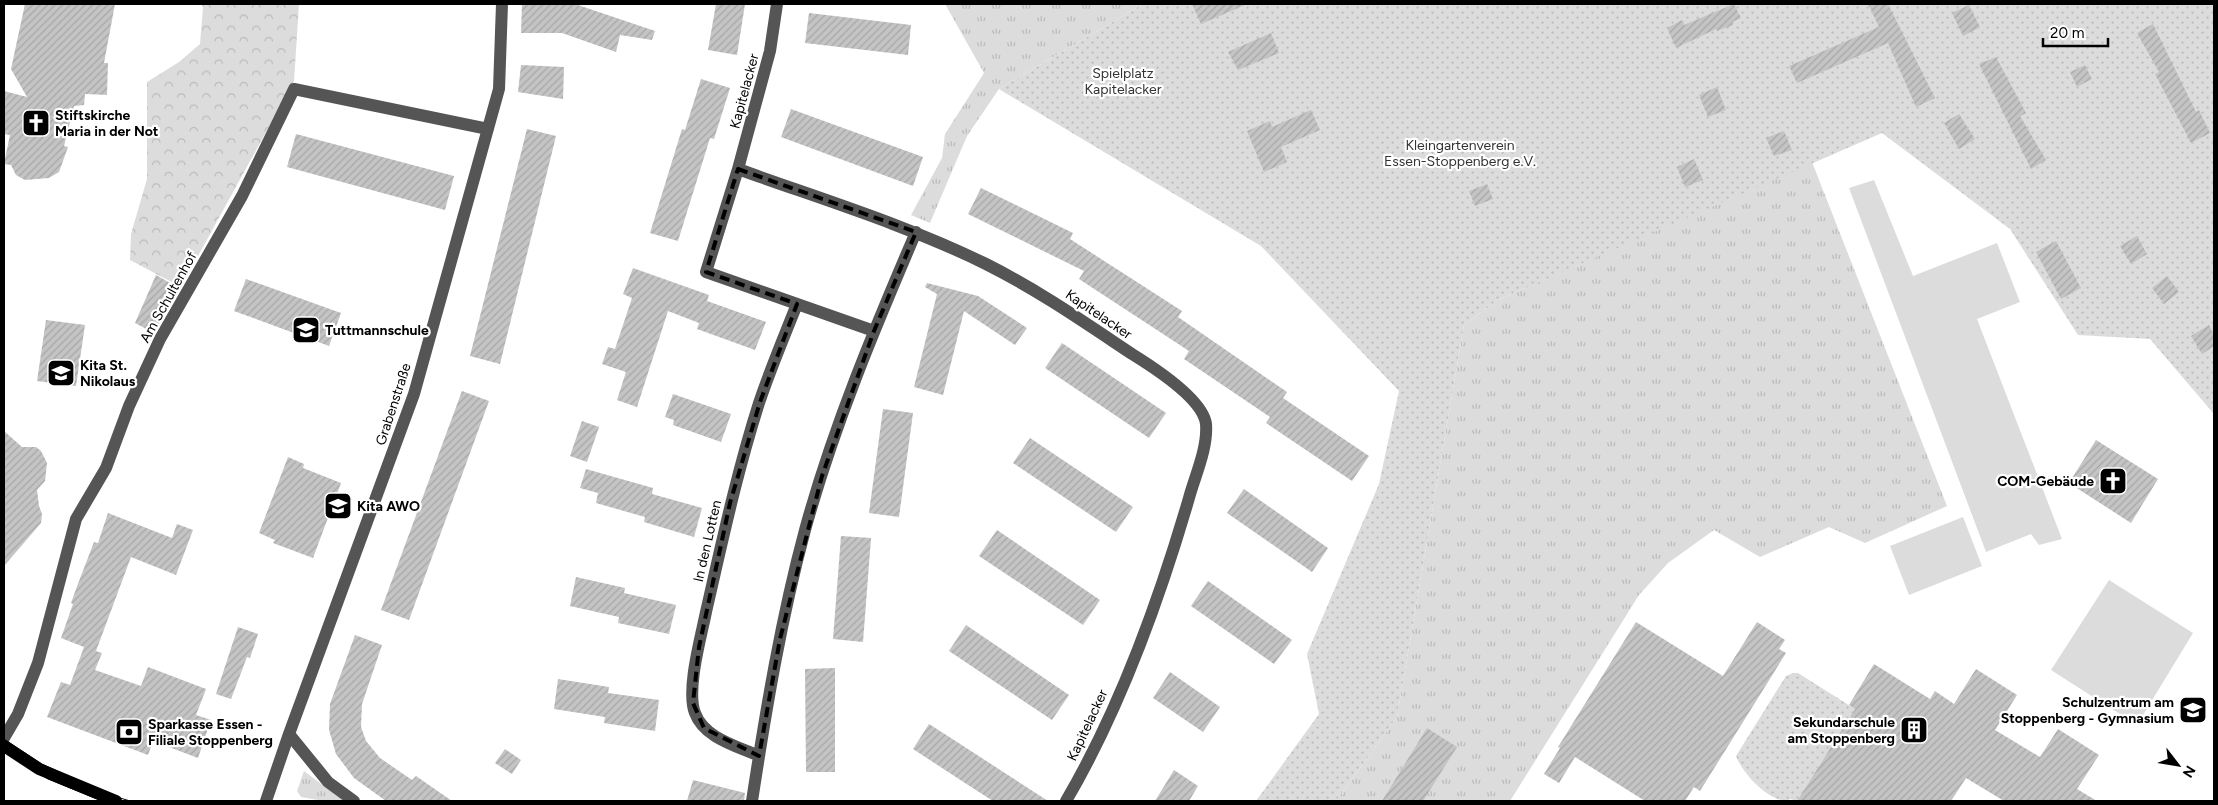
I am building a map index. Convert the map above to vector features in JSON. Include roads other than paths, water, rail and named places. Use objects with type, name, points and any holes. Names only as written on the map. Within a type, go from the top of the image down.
[{"type":"main road","points":[[4,746],[50,774],[116,801]]},
{"type":"street","name":"Grabenstraße","points":[[266,801],[414,394],[498,89],[502,4]]},
{"type":"street","name":"Kapitelacker","points":[[777,4],[770,51],[738,169],[916,232],[986,264],[1050,299],[1152,367],[1198,406],[1206,424],[1203,449],[1182,523],[1151,613],[1115,704],[1066,801]]},
{"type":"street","name":"Am Schultenhof","points":[[4,738],[18,714],[38,663],[76,519],[106,468],[129,406],[160,339],[242,196],[294,89],[488,129]]},
{"type":"street","points":[[738,169],[706,272],[874,331]]},
{"type":"street","points":[[752,801],[780,639],[805,531],[827,460],[874,331],[916,232]]},
{"type":"street","name":"In den Lotten","points":[[759,756],[723,741],[704,728],[694,712],[693,693],[699,647],[730,504],[760,402],[797,304]]},
{"type":"street","points":[[289,734],[328,782],[354,801]]},
{"type":"tram line","points":[[4,739],[42,764],[107,794],[130,801]]},
{"type":"tram line","points":[[4,752],[48,779],[102,801]]},
{"type":"place","name":"Stiftskirche Maria in der Not","points":[[36,123]]},
{"type":"place","name":"Tuttmannschule","points":[[306,330]]},
{"type":"place","name":"Kita St. Nikolaus","points":[[61,373]]},
{"type":"place","name":"COM-Gebäude","points":[[2113,481]]},
{"type":"place","name":"Kita AWO","points":[[338,506]]},
{"type":"place","name":"Schulzentrum am Stoppenberg - Gymnasium","points":[[2193,710]]},
{"type":"place","name":"Sekundarschule am Stoppenberg","points":[[1914,730]]},
{"type":"place","name":"Sparkasse Essen - Filiale Stoppenberg","points":[[129,732]]},
{"type":"park label","name":"Spielplatz Kapitelacker","points":[[1123,82]]},
{"type":"park label","name":"Kleingartenverein Essen-Stoppenberg e.V.","points":[[1460,154]]}]
